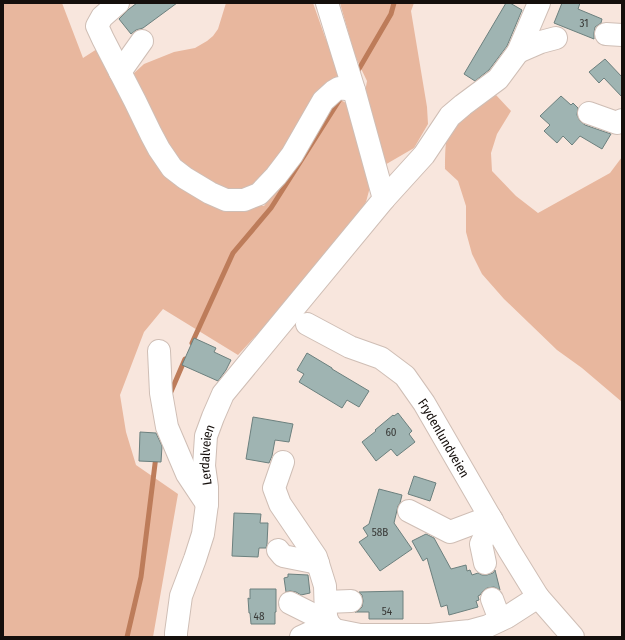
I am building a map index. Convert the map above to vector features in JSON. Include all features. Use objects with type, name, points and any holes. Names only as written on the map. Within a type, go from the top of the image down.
[{"type":"street","points":[[118,3],[102,17],[98,26],[159,149],[172,168],[185,178],[210,193],[226,200],[244,200],[258,194],[276,176],[292,155],[323,101],[339,88],[354,90]]},
{"type":"street","points":[[327,3],[354,90],[384,199]]},
{"type":"street","name":"Lerdalveien","points":[[176,637],[181,596],[203,534],[207,504],[207,487],[204,466],[206,436],[224,394],[286,316],[384,199],[424,155],[450,116],[498,79],[518,52],[539,3]]},
{"type":"street","points":[[518,52],[541,42],[556,38]]},
{"type":"street","points":[[120,72],[142,41]]},
{"type":"street","points":[[589,113],[617,123],[622,120]]},
{"type":"street","name":"Frydenlundveien","points":[[306,324],[350,347],[381,358],[405,376],[424,403],[538,597],[573,637]]},
{"type":"street","points":[[159,351],[161,393],[167,427],[187,474],[207,504]]},
{"type":"street","points":[[283,462],[274,488],[280,504],[316,557],[325,586],[328,621]]},
{"type":"street","points":[[409,511],[450,532],[491,518]]},
{"type":"street","points":[[485,564],[481,544],[491,518]]},
{"type":"street","points":[[278,550],[283,556],[318,563]]},
{"type":"street","points":[[290,603],[328,621],[335,630],[360,635],[409,636],[430,634],[463,634],[470,631],[494,628],[538,597]]},
{"type":"street","points":[[492,599],[494,628]]},
{"type":"street","points":[[302,637],[328,621],[351,601]]},
{"type":"shaded area","points":[[3,3],[62,3],[83,58],[97,49],[164,167],[254,205],[264,206],[300,159],[331,103],[341,100],[349,105],[351,122],[369,173],[370,187],[366,202],[355,220],[300,288],[238,355],[163,309],[144,332],[120,395],[126,432],[136,465],[178,494],[153,637],[3,637]]},
{"type":"shaded area","points":[[226,3],[313,3],[325,37],[337,63],[339,72],[278,163],[249,190],[220,190],[173,160],[132,75],[144,64],[174,52],[195,48],[207,41],[218,29]]},
{"type":"shaded area","points":[[340,3],[414,3],[411,11],[427,107],[428,124],[414,148],[383,166],[364,98],[367,81],[355,56]]},
{"type":"shaded area","points":[[496,95],[511,111],[497,134],[491,153],[492,171],[516,196],[538,213],[610,173],[622,157],[622,402],[582,368],[557,350],[504,299],[482,274],[472,254],[466,232],[466,206],[458,181],[445,169],[446,141],[452,128],[462,117]]},
{"type":"building","points":[[137,3],[177,3],[143,28],[136,30],[131,34],[119,19]]},
{"type":"building","points":[[506,3],[510,3],[522,10],[507,46],[489,70],[475,81],[464,74]]},
{"type":"building","points":[[562,3],[580,3],[578,9],[602,19],[601,23],[595,27],[594,39],[554,23]]},
{"type":"building","points":[[605,59],[622,77],[622,97],[604,78],[599,83],[589,72]]},
{"type":"building","points":[[561,96],[571,105],[573,103],[578,108],[577,115],[580,121],[585,125],[611,134],[602,149],[580,136],[572,145],[563,136],[557,143],[544,131],[550,125],[540,116]]},
{"type":"building","points":[[194,338],[216,348],[214,352],[231,360],[218,381],[182,365]]},
{"type":"building","points":[[307,353],[369,391],[359,407],[347,400],[342,408],[299,382],[304,374],[297,370]]},
{"type":"building","points":[[398,413],[412,431],[409,434],[415,442],[397,456],[391,449],[376,461],[362,442],[393,415],[394,416]]},
{"type":"building","points":[[253,417],[293,424],[289,442],[275,440],[269,463],[246,459]]},
{"type":"building","points":[[140,432],[156,433],[162,446],[161,462],[139,461]]},
{"type":"building","points":[[414,476],[436,483],[430,501],[408,494]]},
{"type":"building","points":[[379,489],[402,495],[394,523],[412,549],[380,571],[359,542],[368,536],[363,528],[369,524]]},
{"type":"building","points":[[234,513],[261,514],[260,523],[268,523],[266,548],[259,548],[258,557],[232,556]]},
{"type":"building","points":[[426,534],[434,538],[451,569],[466,565],[467,571],[470,570],[472,575],[478,573],[487,575],[493,573],[495,570],[500,590],[494,587],[487,588],[478,596],[479,600],[476,601],[478,607],[449,615],[447,605],[441,607],[427,558],[423,561],[412,541]]},
{"type":"building","points":[[288,574],[308,575],[310,593],[301,595],[296,592],[286,592],[284,578],[288,577]]},
{"type":"building","points":[[250,589],[276,589],[275,624],[251,624],[248,598],[250,599]]},
{"type":"building","points":[[403,591],[403,619],[369,619],[369,612],[355,612],[362,607],[362,595],[359,592]]},
{"type":"waterway","points":[[356,74],[391,14],[394,3]]},
{"type":"waterway","points":[[192,343],[233,253],[271,208],[342,96]]},
{"type":"waterway","points":[[170,394],[185,359]]},
{"type":"waterway","points":[[127,637],[141,577],[156,456]]}]
